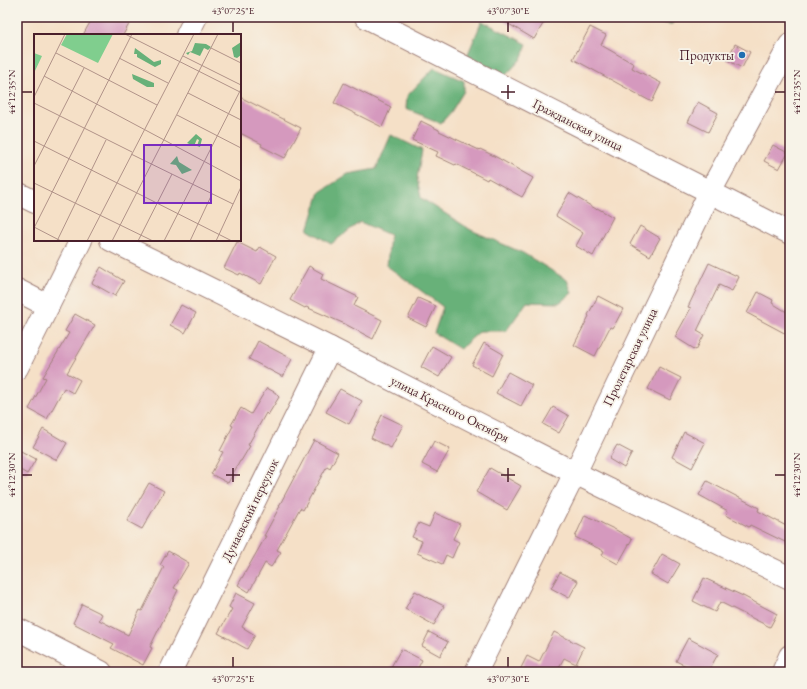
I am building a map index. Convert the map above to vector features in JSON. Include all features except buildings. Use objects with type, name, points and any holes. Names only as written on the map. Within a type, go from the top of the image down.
[{"type":"street","points":[[187,34],[196,17]]},
{"type":"street","name":"Гражданская улица","points":[[366,17],[790,233]]},
{"type":"street","name":"Пролетарская улица","points":[[476,672],[575,473],[710,192],[790,45]]},
{"type":"street","points":[[17,193],[34,202]]},
{"type":"street","points":[[17,368],[80,241]]},
{"type":"street","name":"улица Красного Октября","points":[[113,241],[330,348],[575,473],[790,578]]},
{"type":"street","points":[[17,290],[48,306]]},
{"type":"street","name":"Дунаевский переулок","points":[[170,672],[330,348]]},
{"type":"street","points":[[17,629],[101,672]]},
{"type":"street","points":[[783,672],[790,656]]},
{"type":"green space","points":[[643,17],[675,17],[672,24],[650,22]]},
{"type":"green space","points":[[482,21],[527,44],[521,59],[505,76],[487,71],[467,56]]},
{"type":"green space","points":[[434,68],[464,81],[464,91],[451,112],[441,123],[406,109],[407,96]]},
{"type":"green space","points":[[391,135],[422,150],[417,178],[421,198],[471,230],[523,253],[567,280],[572,293],[559,303],[527,302],[506,331],[480,331],[460,349],[434,333],[443,307],[387,266],[390,235],[360,222],[331,244],[308,230],[320,192],[348,174],[376,169]]},
{"type":"place","name":"Продукты","points":[[742,55]]}]
